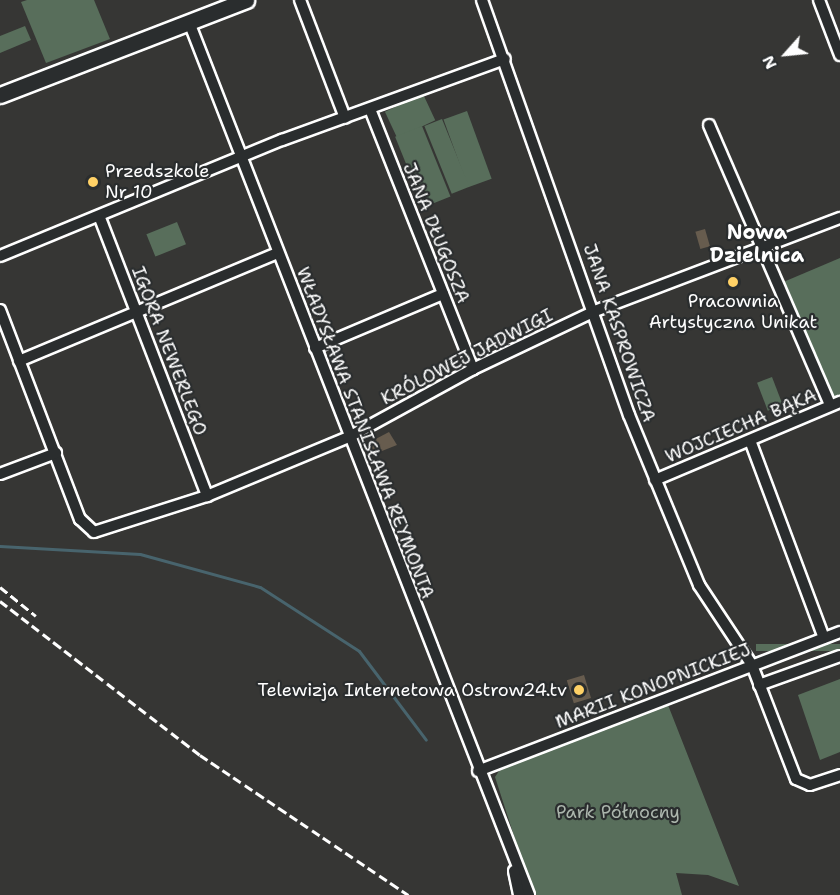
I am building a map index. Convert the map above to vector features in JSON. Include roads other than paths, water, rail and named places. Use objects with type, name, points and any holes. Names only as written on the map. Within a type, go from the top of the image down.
[{"type":"street","points":[[0,95],[246,0]]},
{"type":"street","points":[[300,0],[345,118]]},
{"type":"street","name":"JANA KASPROWICZA","points":[[482,0],[655,480],[699,585],[752,665],[792,774],[804,784],[840,775]]},
{"type":"street","points":[[819,0],[840,55]]},
{"type":"street","name":"WŁADYSŁAWA STANISŁAWA REYMONTA","points":[[189,22],[528,895]]},
{"type":"street","points":[[0,256],[100,218],[345,118],[505,60]]},
{"type":"street","name":"JANA DŁUGOSZA","points":[[370,109],[472,369]]},
{"type":"street","points":[[710,125],[761,246],[835,404]]},
{"type":"street","name":"IGORA NEWERLEGO","points":[[100,218],[207,496]]},
{"type":"street","name":"KRÓLOWEJ JADWIGI","points":[[56,453],[80,519],[94,532],[207,496],[349,437],[472,369],[596,311],[761,246],[840,218]]},
{"type":"street","points":[[20,360],[138,315],[219,274],[277,253]]},
{"type":"street","points":[[315,348],[443,294]]},
{"type":"street","points":[[0,310],[56,453],[0,474]]},
{"type":"street","name":"WOJCIECHA BĄKA","points":[[655,480],[751,443],[835,404]]},
{"type":"street","points":[[751,443],[824,638]]},
{"type":"street","name":"MARII KONOPNICKIEJ","points":[[478,771],[840,632]]},
{"type":"street","name":"MARII KONOPNICKIEJ","points":[[759,685],[840,656]]},
{"type":"street","name":"WŁADYSŁAWA STANISŁAWA REYMONTA","points":[[511,856],[519,895]]},
{"type":"waterway","points":[[0,546],[140,554],[260,587],[359,651],[426,740]]},
{"type":"railway","points":[[0,587],[36,616]]},
{"type":"railway","points":[[0,601],[200,755],[408,895]]},
{"type":"place","name":"Przedszkole Nr 10","points":[[93,182]]},
{"type":"place","name":"Pracownia Artystyczna Unikat","points":[[733,282]]},
{"type":"place","name":"Telewizja Internetowa Ostrow24.tv","points":[[579,690]]},
{"type":"district","name":"Nowa Dzielnica","points":[[757,244]]},
{"type":"park label","name":"Park Północny","points":[[618,812]]}]
